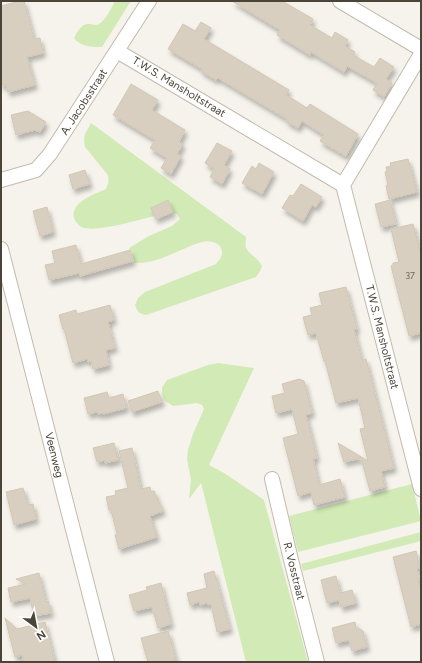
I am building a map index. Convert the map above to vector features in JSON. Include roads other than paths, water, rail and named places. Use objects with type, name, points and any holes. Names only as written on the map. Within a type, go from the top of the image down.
[{"type":"street","name":"A. Jacobsstraat","points":[[1,180],[36,170],[50,154],[149,1]]},
{"type":"street","points":[[340,1],[421,49]]},
{"type":"street","name":"T.W.S. Mansholtstraat","points":[[117,51],[343,185],[421,488]]},
{"type":"street","points":[[343,185],[421,54]]},
{"type":"street","name":"Veenweg","points":[[1,249],[107,662]]},
{"type":"street","name":"R. Vosstraat","points":[[272,479],[317,662]]}]
